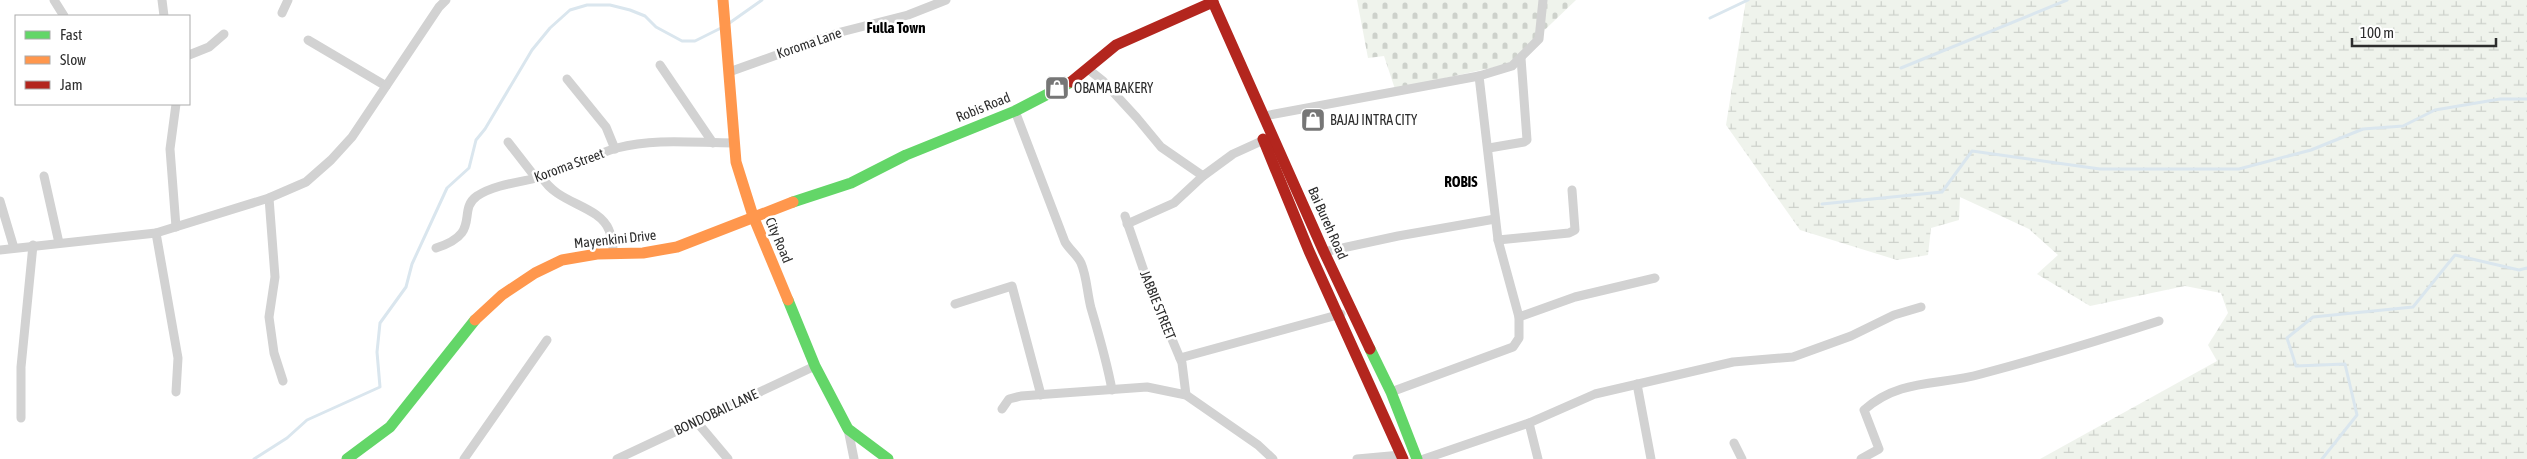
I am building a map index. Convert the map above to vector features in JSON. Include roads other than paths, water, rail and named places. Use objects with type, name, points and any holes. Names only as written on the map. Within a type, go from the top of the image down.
[{"type":"main road","name":"City Road","points":[[723,0],[736,162],[753,216],[815,366],[848,429],[888,459]]},
{"type":"main road","name":"Robis Road","points":[[753,216],[851,183],[937,141],[1015,111],[1072,81],[1116,45],[1208,2]]},
{"type":"main road","name":"Bai Bureh Road","points":[[1208,2],[1264,116],[1269,138],[1309,251],[1402,457]]},
{"type":"main road","name":"Bai Bureh Road","points":[[1208,2],[1269,138],[1391,392],[1417,459]]},
{"type":"main road","name":"Mayenkini Drive","points":[[347,459],[390,427],[467,327],[502,295],[535,273],[562,260],[614,253],[643,253],[677,247],[753,216]]},
{"type":"street","points":[[54,0],[63,15]]},
{"type":"street","points":[[162,0],[164,15]]},
{"type":"street","points":[[282,12],[288,0]]},
{"type":"street","points":[[0,250],[59,242],[156,233],[269,198],[306,182],[331,160],[352,137],[439,6],[446,0]]},
{"type":"street","name":"Koroma Lane","points":[[729,72],[841,32],[908,15],[946,0]]},
{"type":"street","points":[[1264,116],[1479,76],[1512,66],[1539,39],[1543,0]]},
{"type":"street","points":[[190,56],[209,47],[224,34]]},
{"type":"street","points":[[308,40],[386,86]]},
{"type":"street","points":[[1489,148],[1527,140],[1521,58]]},
{"type":"street","points":[[660,65],[713,143]]},
{"type":"street","points":[[1088,69],[1103,81],[1161,147],[1203,176],[1233,154],[1269,138]]},
{"type":"street","points":[[1391,392],[1513,347],[1519,338],[1519,318],[1498,240],[1489,148],[1479,76]]},
{"type":"street","points":[[567,79],[606,127],[615,149]]},
{"type":"street","points":[[176,105],[170,149],[176,227]]},
{"type":"street","points":[[1015,111],[1065,242],[1072,253],[1080,260],[1088,284],[1091,306],[1106,354],[1112,390]]},
{"type":"street","name":"Koroma Street","points":[[436,248],[452,243],[463,233],[471,203],[475,197],[484,192],[539,177],[615,149],[670,140],[734,143]]},
{"type":"street","points":[[508,142],[548,188],[601,218],[610,230],[614,253]]},
{"type":"street","points":[[44,176],[59,242]]},
{"type":"street","name":"JABBIE STREET","points":[[1186,395],[1180,358],[1150,288],[1126,220],[1174,203],[1203,176]]},
{"type":"street","points":[[1498,240],[1569,233],[1575,230],[1572,190]]},
{"type":"street","points":[[269,198],[275,277],[269,316],[274,353],[283,381]]},
{"type":"street","points":[[0,201],[14,248]]},
{"type":"street","points":[[1324,252],[1398,236],[1495,219]]},
{"type":"street","points":[[156,233],[178,358],[176,392]]},
{"type":"street","points":[[21,418],[21,367],[24,355],[33,245]]},
{"type":"street","points":[[1519,318],[1575,297],[1655,278]]},
{"type":"street","points":[[955,304],[1012,286],[1041,395]]},
{"type":"street","points":[[1424,459],[1529,423],[1595,394],[1733,362],[1793,357],[1851,336],[1894,315],[1921,307]]},
{"type":"street","points":[[1180,358],[1352,310]]},
{"type":"street","points":[[1861,459],[1879,449],[1864,410],[1875,400],[1918,383],[1979,375],[2159,320]]},
{"type":"street","points":[[464,459],[547,340]]},
{"type":"street","name":"BONDOBAIL LANE","points":[[617,459],[815,366]]},
{"type":"street","points":[[1637,384],[1651,459]]},
{"type":"street","points":[[1002,409],[1009,399],[1021,396],[1147,387],[1186,395],[1258,445],[1273,459]]},
{"type":"street","points":[[696,421],[728,459]]},
{"type":"street","points":[[1529,423],[1538,459]]},
{"type":"street","points":[[848,429],[854,459]]},
{"type":"street","points":[[1734,443],[1742,459]]},
{"type":"street","points":[[1357,459],[1402,457]]},
{"type":"waterway","points":[[728,24],[762,0]]},
{"type":"waterway","points":[[1710,18],[1748,0]]},
{"type":"waterway","points":[[1901,68],[2067,0]]},
{"type":"waterway","points":[[254,459],[287,438],[307,420],[380,387],[377,352],[380,323],[406,287],[412,264],[447,188],[469,168],[476,140],[485,129],[532,50],[550,28],[570,10],[587,5],[610,5],[630,10],[645,16],[656,27],[682,41],[695,41],[721,28]]},
{"type":"waterway","points":[[1822,204],[1942,192],[1972,151],[2100,169],[2239,169],[2311,150],[2363,129],[2403,126],[2435,110],[2500,99],[2527,99]]},
{"type":"waterway","points":[[2322,459],[2357,415],[2345,364],[2296,366],[2287,338],[2313,317],[2413,307],[2455,255],[2519,270],[2527,268]]},
{"type":"place","name":"OBAMA BAKERY","points":[[1057,88]]},
{"type":"place","name":"BAJAJ INTRA CITY","points":[[1313,120]]},
{"type":"district","name":"Fulla Town","points":[[896,28]]},
{"type":"district","name":"ROBIS","points":[[1461,182]]}]
